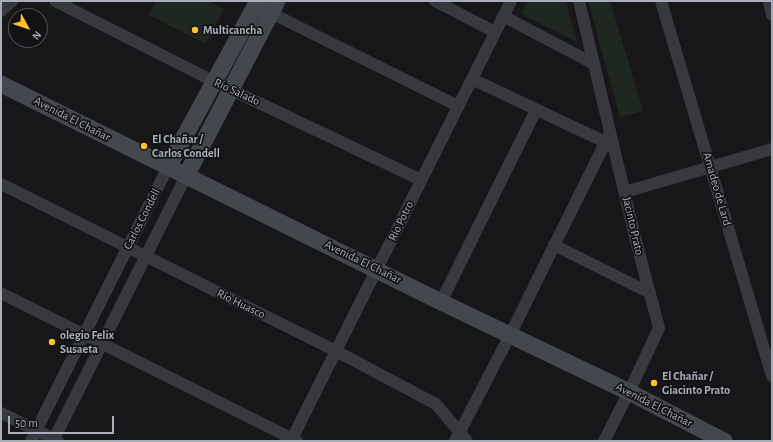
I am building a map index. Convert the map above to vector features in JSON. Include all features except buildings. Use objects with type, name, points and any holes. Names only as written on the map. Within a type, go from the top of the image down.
[{"type":"street","points":[[1,11],[12,1]]},
{"type":"street","name":"Río Salado","points":[[55,1],[215,82],[421,180]]},
{"type":"street","name":"Carlos Condell","points":[[33,436],[168,167],[258,1]]},
{"type":"street","points":[[435,1],[495,32]]},
{"type":"street","name":"Río Potro","points":[[293,440],[511,1]]},
{"type":"street","name":"Jacinto Prato","points":[[579,1],[594,64],[608,138],[625,192],[659,328],[604,441]]},
{"type":"street","name":"Amadeo de Lard","points":[[661,1],[772,376]]},
{"type":"street","points":[[769,1],[772,15]]},
{"type":"street","points":[[274,7],[458,106]]},
{"type":"street","name":"Carlos Condell","points":[[55,440],[186,176],[274,7]]},
{"type":"street","points":[[503,16],[594,64]]},
{"type":"street","points":[[460,438],[608,138],[536,110],[472,79]]},
{"type":"street","name":"Avenida El Chañar","points":[[1,84],[441,302],[629,392],[724,441]]},
{"type":"street","points":[[441,302],[536,110]]},
{"type":"street","points":[[625,192],[772,149]]},
{"type":"street","name":"Río Huasco","points":[[1,184],[336,351],[436,404],[460,438]]},
{"type":"street","points":[[554,245],[650,293]]},
{"type":"street","points":[[1,293],[293,440]]},
{"type":"street","points":[[1,413],[33,436],[55,440]]},
{"type":"shaded area","name":"Multicancha","points":[[156,1],[209,1],[224,9],[206,44],[149,15]]},
{"type":"shaded area","points":[[527,1],[566,1],[577,42],[521,14]]},
{"type":"shaded area","points":[[588,1],[610,1],[643,111],[620,117]]},
{"type":"place","name":"Multicancha","points":[[195,30]]},
{"type":"place","name":"El Chañar / Carlos Condell","points":[[144,146]]},
{"type":"place","name":"olegio Felix Susaeta","points":[[52,342]]},
{"type":"place","name":"El Chañar / Giacinto Prato","points":[[654,383]]}]
